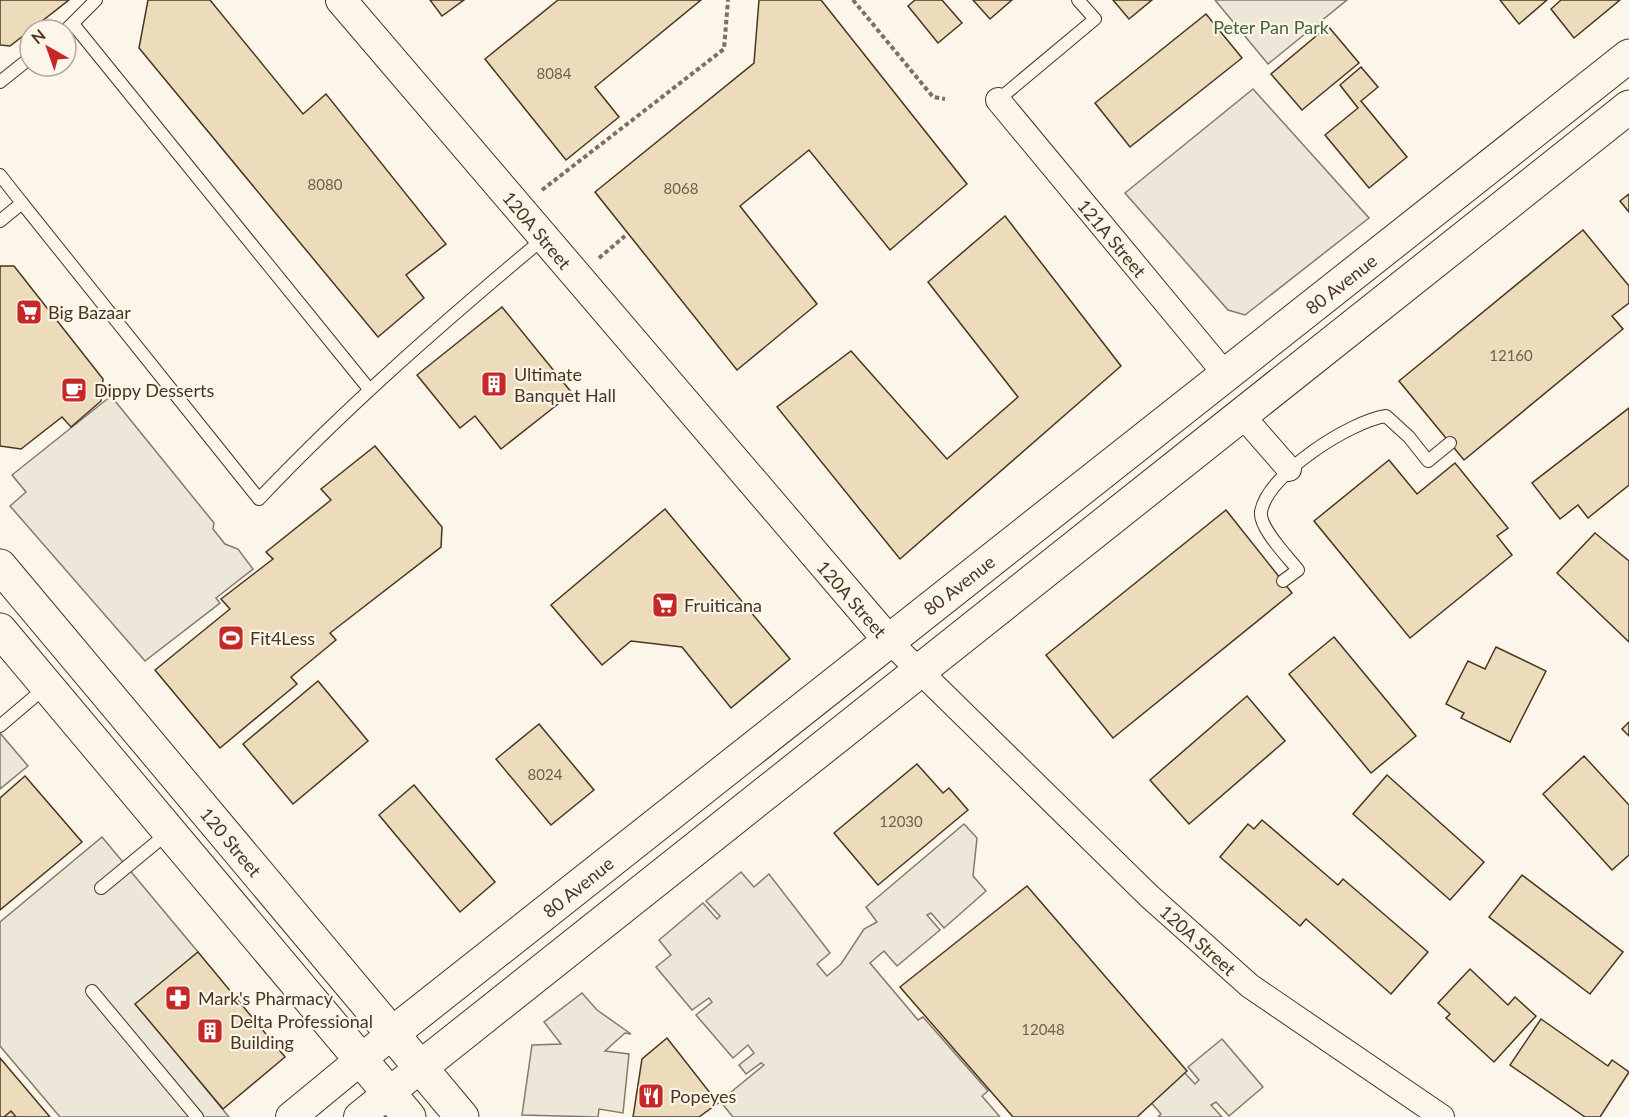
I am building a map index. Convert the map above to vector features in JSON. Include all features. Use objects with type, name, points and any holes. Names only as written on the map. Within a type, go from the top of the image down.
[{"type":"main road","name":"80 Avenue","points":[[393,1033],[1629,56]]},
{"type":"main road","points":[[421,1066],[750,803],[919,673],[1134,499],[1629,107]]},
{"type":"main road","points":[[1241,414],[1257,372],[1421,239],[1446,201]]},
{"type":"main road","points":[[1134,499],[1140,467],[1220,400],[1227,375]]},
{"type":"main road","name":"120 Street","points":[[0,566],[462,1117]]},
{"type":"main road","points":[[0,630],[398,1105]]},
{"type":"street","name":"120A Street","points":[[341,0],[889,641],[919,673],[1149,896],[1250,986],[1442,1117]]},
{"type":"street","name":"121A Street","points":[[998,100],[1227,375]]},
{"type":"street","points":[[1241,414],[1289,469]]},
{"type":"street","name":"80 Avenue","points":[[291,1117],[393,1033]]},
{"type":"street","points":[[359,1117],[398,1105],[421,1066]]},
{"type":"lane","points":[[78,18],[96,0]]},
{"type":"lane","points":[[998,100],[1095,19],[1078,0]]},
{"type":"lane","points":[[78,38],[369,389]]},
{"type":"lane","points":[[0,82],[18,68]]},
{"type":"lane","points":[[0,175],[259,499],[369,389],[544,238]]},
{"type":"lane","points":[[0,221],[22,203]]},
{"type":"lane","points":[[1282,581],[1298,570],[1265,527],[1261,512],[1269,495],[1289,469],[1349,428],[1372,418],[1386,416],[1409,437],[1428,461],[1450,444]]},
{"type":"lane","points":[[0,726],[47,686]]},
{"type":"lane","points":[[101,888],[170,832]]},
{"type":"lane","points":[[92,991],[197,1117]]},
{"type":"path","points":[[536,194],[724,49],[728,0]]},
{"type":"path","points":[[853,0],[933,97],[945,99]]},
{"type":"path","points":[[598,258],[625,236]]},
{"type":"green space","name":"Peter Pan Park","points":[[1215,0],[1347,0],[1268,64]]},
{"type":"green space","points":[[1253,89],[1369,218],[1245,315],[1228,310],[1125,193]]},
{"type":"shaded area","points":[[111,396],[214,523],[213,529],[225,544],[238,549],[253,569],[216,598],[220,603],[145,661],[10,506],[26,492],[12,475]]},
{"type":"shaded area","points":[[0,733],[28,766],[0,789]]},
{"type":"shaded area","points":[[964,824],[977,838],[973,876],[986,891],[944,928],[931,913],[927,915],[940,930],[897,966],[884,951],[870,963],[918,1020],[923,1017],[988,1091],[982,1096],[1000,1117],[733,1117],[720,1101],[764,1065],[761,1063],[746,1074],[739,1065],[754,1053],[748,1045],[733,1058],[696,1015],[712,1002],[709,998],[692,1010],[656,967],[671,955],[659,940],[703,903],[717,919],[720,916],[706,901],[741,872],[754,887],[769,874],[830,953],[817,964],[827,976],[841,964],[864,929],[877,922],[866,907]]},
{"type":"shaded area","points":[[102,837],[198,952],[136,1004],[229,1117],[60,1117],[0,1046],[0,922]]},
{"type":"shaded area","points":[[582,993],[597,1010],[631,1034],[625,1033],[605,1051],[629,1054],[623,1113],[599,1109],[598,1117],[522,1115],[532,1045],[561,1044],[544,1022]]},
{"type":"shaded area","points":[[1222,1039],[1263,1087],[1229,1116],[1216,1102],[1211,1105],[1222,1117],[1158,1117],[1161,1114],[1149,1100],[1183,1071],[1195,1084],[1199,1080],[1188,1067]]},
{"type":"building","points":[[0,0],[69,0],[46,18],[18,18],[18,40],[10,46],[0,45]]},
{"type":"building","points":[[148,0],[210,0],[303,114],[326,94],[446,244],[406,275],[424,298],[378,337],[139,48]]},
{"type":"building","points":[[430,0],[464,0],[442,16]]},
{"type":"building","points":[[558,0],[701,0],[595,87],[619,117],[566,160],[485,59]]},
{"type":"building","points":[[759,0],[821,0],[967,184],[890,250],[809,150],[740,206],[817,304],[737,370],[595,192],[754,63]]},
{"type":"building","points":[[915,0],[942,0],[962,23],[938,43],[908,6]]},
{"type":"building","points":[[973,0],[1012,0],[990,19]]},
{"type":"building","points":[[1113,0],[1152,0],[1129,19]]},
{"type":"building","points":[[1500,0],[1547,0],[1519,24]]},
{"type":"building","points":[[1561,0],[1620,0],[1574,38],[1551,9]]},
{"type":"building","points":[[1206,14],[1242,58],[1130,147],[1095,103]]},
{"type":"building","points":[[1328,26],[1359,63],[1302,110],[1271,74]]},
{"type":"building","points":[[1361,67],[1378,87],[1361,101],[1407,157],[1369,188],[1325,135],[1358,108],[1340,85]]},
{"type":"building","points":[[1629,194],[1629,212],[1620,201]]},
{"type":"building","points":[[1005,216],[1121,366],[900,559],[777,407],[851,351],[947,459],[1018,397],[928,282]]},
{"type":"building","points":[[1583,230],[1629,286],[1629,303],[1612,316],[1623,329],[1464,460],[1399,381]]},
{"type":"building","points":[[0,266],[14,266],[103,379],[101,401],[71,427],[62,417],[21,449],[0,446]]},
{"type":"building","name":"Ultimate Banquet Hall","points":[[502,307],[572,393],[501,449],[475,416],[460,428],[417,375]]},
{"type":"building","points":[[1629,408],[1629,485],[1588,518],[1578,505],[1560,519],[1532,483]]},
{"type":"building","points":[[375,446],[442,527],[441,547],[330,633],[336,640],[291,677],[297,684],[220,748],[155,670],[230,609],[221,599],[273,559],[266,552],[331,500],[321,489]]},
{"type":"building","points":[[1389,460],[1417,494],[1455,463],[1508,528],[1497,536],[1512,555],[1410,638],[1314,521]]},
{"type":"building","points":[[665,509],[790,659],[731,708],[682,647],[631,641],[602,665],[551,605]]},
{"type":"building","points":[[1226,510],[1292,593],[1113,738],[1046,655]]},
{"type":"building","points":[[1595,533],[1629,561],[1629,642],[1557,573]]},
{"type":"building","points":[[1334,637],[1416,736],[1371,773],[1289,674]]},
{"type":"building","points":[[1496,647],[1546,671],[1510,742],[1461,718],[1464,713],[1446,704],[1468,661],[1485,669]]},
{"type":"building","points":[[318,681],[368,741],[293,804],[243,744]]},
{"type":"building","points":[[1247,696],[1285,741],[1189,824],[1150,780]]},
{"type":"building","points":[[1629,722],[1629,736],[1622,729]]},
{"type":"building","points":[[539,724],[594,790],[551,825],[496,759]]},
{"type":"building","points":[[1584,756],[1629,805],[1629,855],[1612,870],[1543,794]]},
{"type":"building","points":[[917,764],[943,793],[949,788],[968,810],[878,885],[834,833]]},
{"type":"building","points":[[1387,775],[1484,862],[1450,900],[1353,814]]},
{"type":"building","points":[[25,776],[82,842],[0,910],[0,798]]},
{"type":"building","points":[[414,785],[495,882],[460,912],[379,815]]},
{"type":"building","points":[[1262,820],[1338,885],[1343,879],[1428,952],[1391,994],[1306,919],[1300,926],[1220,857],[1248,824],[1254,829]]},
{"type":"building","points":[[1522,875],[1623,952],[1590,994],[1489,917]]},
{"type":"building","points":[[1027,886],[1187,1071],[1137,1117],[1013,1117],[900,987]]},
{"type":"building","name":"Delta Professional Building","points":[[198,952],[285,1057],[223,1109],[135,1004]]},
{"type":"building","points":[[1470,969],[1508,1005],[1515,997],[1536,1016],[1494,1062],[1446,1018],[1450,1014],[1438,1003]]},
{"type":"building","points":[[1541,1019],[1608,1066],[1612,1060],[1629,1072],[1600,1117],[1585,1117],[1510,1065]]},
{"type":"building","points":[[667,1038],[718,1103],[699,1117],[633,1117],[642,1059]]},
{"type":"building","points":[[0,1058],[50,1117],[0,1117]]},
{"type":"building","points":[[11,1111],[16,1117],[4,1117]]},
{"type":"place","name":"Big Bazaar","points":[[29,312]]},
{"type":"place","name":"Ultimate Banquet Hall","points":[[494,384]]},
{"type":"place","name":"Dippy Desserts","points":[[74,390]]},
{"type":"place","name":"Fruiticana","points":[[665,605]]},
{"type":"place","name":"Fit4Less","points":[[231,638]]},
{"type":"place","name":"Mark's Pharmacy","points":[[178,998]]},
{"type":"place","name":"Delta Professional Building","points":[[210,1031]]},
{"type":"place","name":"Popeyes","points":[[651,1096]]}]
